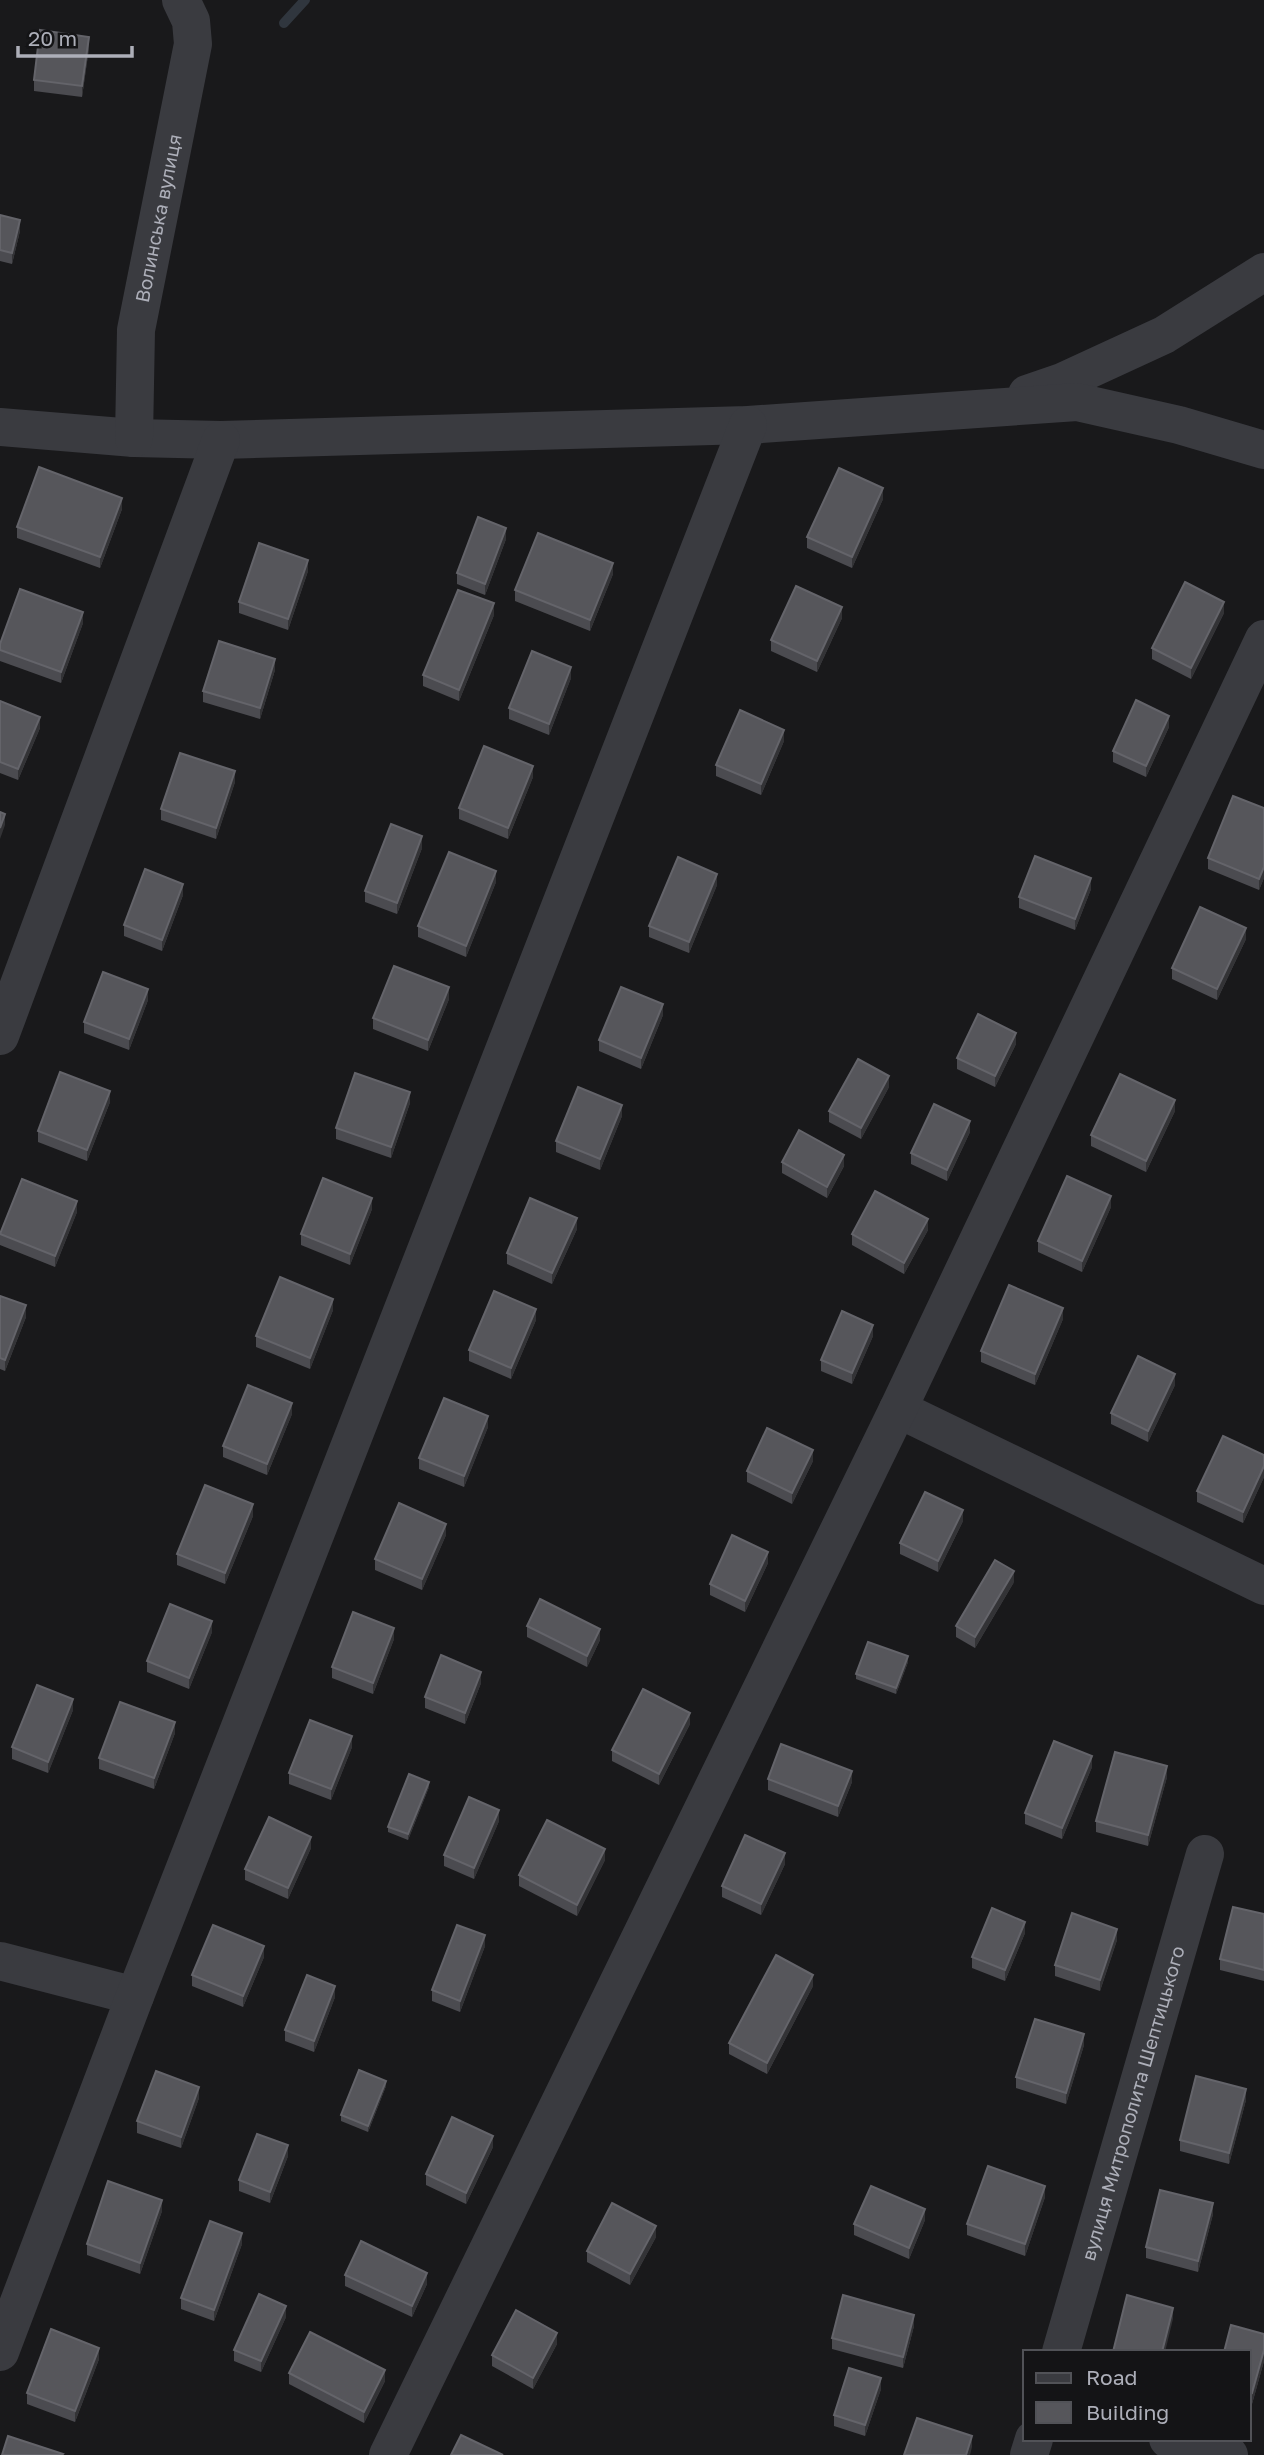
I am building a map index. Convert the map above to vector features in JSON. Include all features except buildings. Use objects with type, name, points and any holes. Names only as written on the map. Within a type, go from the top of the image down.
[{"type":"street","name":"Волинська вулиця","points":[[134,438],[136,330],[193,44],[191,21],[181,0]]},
{"type":"street","points":[[994,406],[1062,382],[1164,335],[1264,272]]},
{"type":"street","points":[[0,426],[134,438],[221,440],[748,425],[1077,401],[1179,425],[1264,450]]},
{"type":"street","points":[[0,2352],[135,1996],[748,425]]},
{"type":"street","points":[[0,1036],[221,440]]},
{"type":"street","points":[[388,2455],[898,1409],[1264,639]]},
{"type":"street","points":[[898,1409],[1264,1586]]},
{"type":"street","name":"вулиця Митрополита Шептицького","points":[[1062,2350],[1205,1854]]},
{"type":"street","points":[[0,1961],[135,1996]]},
{"type":"street","points":[[1176,2441],[1229,2455]]},
{"type":"waterway","points":[[284,23],[305,0]]}]
